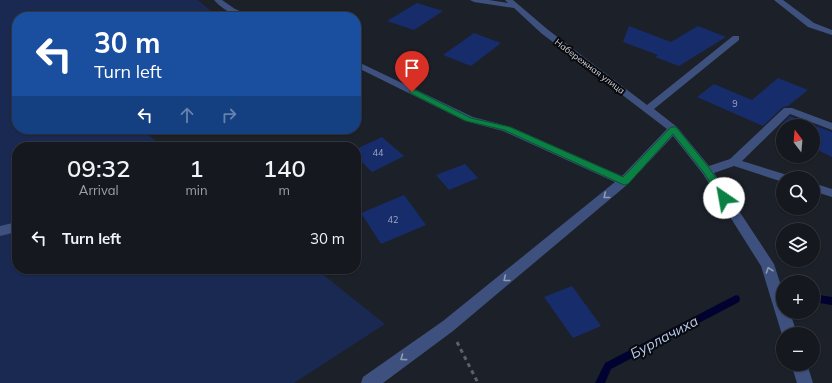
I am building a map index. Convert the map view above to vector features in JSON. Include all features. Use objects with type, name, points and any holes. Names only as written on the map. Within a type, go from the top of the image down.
[{"type":"street","points":[[218,0],[235,12]]},
{"type":"street","points":[[474,0],[512,3]]},
{"type":"street","points":[[778,0],[811,25],[832,33]]},
{"type":"street","name":"Набережная улица","points":[[512,3],[544,31],[674,129],[707,171],[767,264],[787,327]]},
{"type":"street","points":[[648,110],[736,38]]},
{"type":"street","points":[[361,66],[469,119],[507,129],[624,181]]},
{"type":"street","points":[[707,171],[734,162],[788,110],[832,128]]},
{"type":"street","points":[[369,383],[448,326],[624,181],[674,129]]},
{"type":"street","points":[[734,162],[776,176]]},
{"type":"street","points":[[820,189],[832,193]]},
{"type":"street","points":[[0,231],[12,228]]},
{"type":"street","points":[[801,371],[805,383]]},
{"type":"path","points":[[448,326],[478,383]]},
{"type":"shaded area","points":[[0,0],[198,0],[212,12],[12,12],[12,134],[147,134],[158,142],[12,142],[12,274],[322,274],[385,324],[294,383],[0,383]]},
{"type":"building","points":[[417,3],[443,11],[414,30],[387,21]]},
{"type":"building","points":[[629,26],[671,42],[698,26],[726,37],[679,66],[655,57],[658,55],[623,42]]},
{"type":"building","points":[[474,33],[501,43],[471,66],[443,55]]},
{"type":"building","points":[[778,78],[808,90],[788,106],[783,107],[763,126],[697,97],[714,84],[752,100]]},
{"type":"building","points":[[790,116],[798,119],[787,119]]},
{"type":"building","points":[[820,127],[832,132],[832,157],[820,151]]},
{"type":"building","points":[[382,137],[404,156],[372,172],[361,161],[361,147]]},
{"type":"building","points":[[465,164],[478,178],[449,190],[436,175]]},
{"type":"building","points":[[404,195],[426,225],[381,244],[361,213]]},
{"type":"building","points":[[572,286],[601,326],[573,338],[544,297]]},
{"type":"waterway","name":"Бурлачиха","points":[[600,383],[608,366],[736,299]]},
{"type":"waterway","name":"Бурлачиха","points":[[820,299],[832,301]]},
{"type":"route","points":[[412,92],[469,119],[507,129],[624,181],[674,129],[707,171],[724,198]]}]
